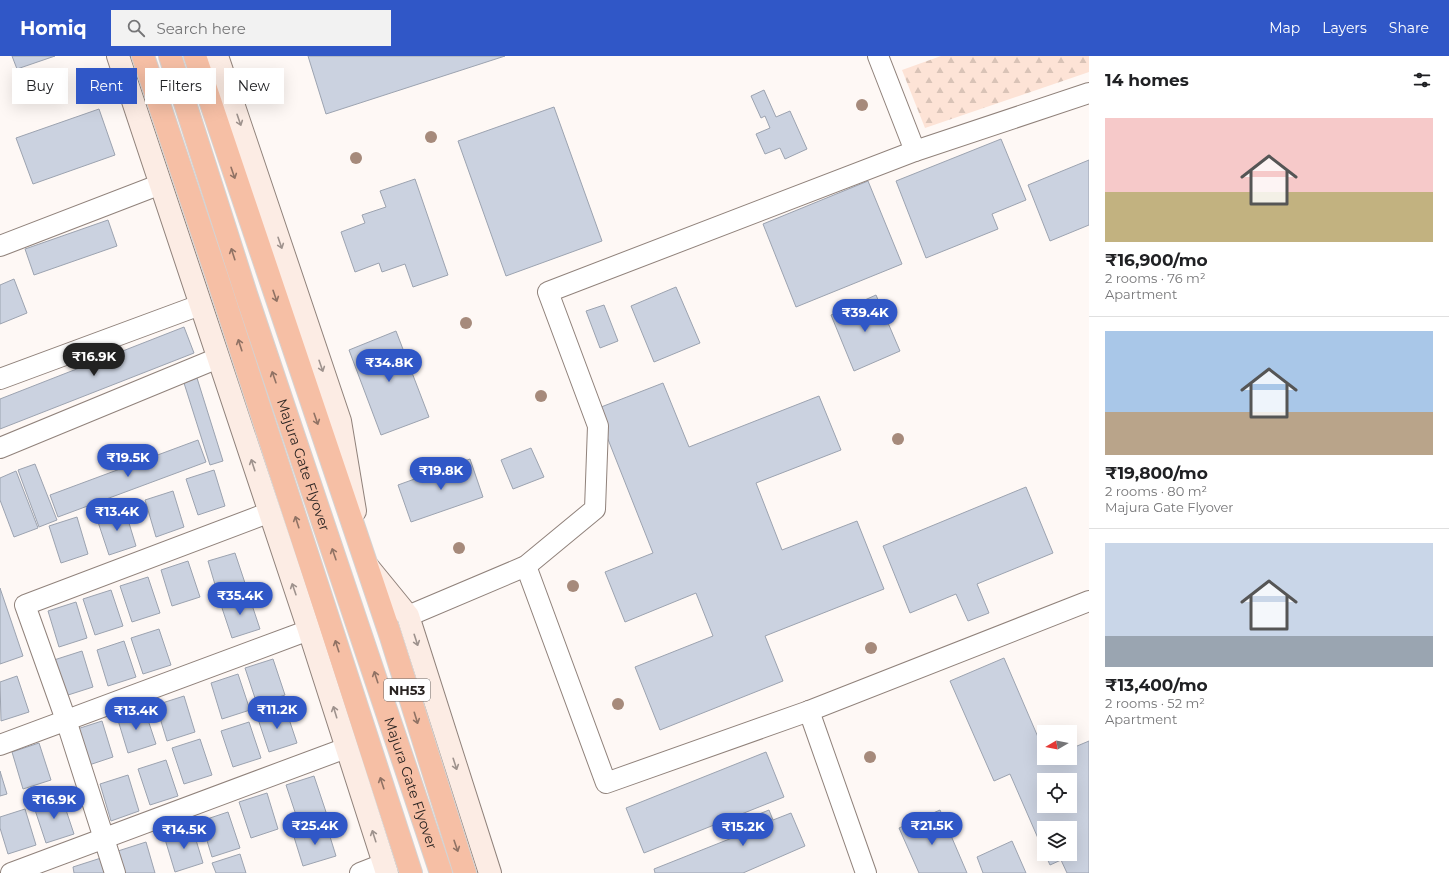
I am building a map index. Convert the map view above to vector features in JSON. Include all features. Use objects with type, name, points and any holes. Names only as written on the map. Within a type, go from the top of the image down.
[{"type":"highway","points":[[143,56],[218,280],[411,873]]},
{"type":"highway","name":"Majura Gate Flyover","points":[[170,56],[246,294],[441,873]]},
{"type":"highway","name":"Majura Gate Flyover","points":[[196,56],[325,446],[391,637],[447,820],[465,873]]},
{"type":"street","points":[[118,56],[268,513],[309,630],[385,869],[360,873]]},
{"type":"street","points":[[217,56],[340,421],[364,562],[408,616],[490,873]]},
{"type":"street","points":[[878,56],[915,151]]},
{"type":"street","points":[[408,616],[526,566],[595,509],[598,426],[548,292],[915,151],[1089,93]]},
{"type":"street","points":[[0,246],[161,184]]},
{"type":"street","points":[[0,379],[200,305]]},
{"type":"street","points":[[0,448],[218,358]]},
{"type":"street","points":[[116,873],[66,720],[25,605],[268,513]]},
{"type":"street","points":[[526,566],[606,782],[809,711],[1089,601]]},
{"type":"street","points":[[0,745],[309,630]]},
{"type":"street","points":[[809,711],[866,873]]},
{"type":"street","points":[[11,873],[346,748]]},
{"type":"green space","points":[[941,56],[1089,56],[1089,72],[925,128],[902,70]]},
{"type":"building","points":[[12,56],[55,56],[20,68],[17,68]]},
{"type":"building","points":[[308,56],[505,56],[326,114]]},
{"type":"building","points":[[764,90],[776,117],[790,111],[807,149],[785,159],[780,148],[765,154],[756,134],[770,128],[765,116],[761,118],[751,96]]},
{"type":"building","points":[[554,107],[602,241],[506,276],[458,141]]},
{"type":"building","points":[[99,109],[115,155],[33,184],[16,138]]},
{"type":"building","points":[[1001,139],[1026,200],[992,214],[998,229],[926,258],[896,181]]},
{"type":"building","points":[[1089,160],[1089,225],[1050,241],[1028,185]]},
{"type":"building","points":[[415,179],[448,275],[413,287],[405,264],[382,272],[379,263],[355,272],[341,232],[365,223],[362,215],[386,207],[380,191]]},
{"type":"building","points":[[868,181],[902,264],[796,307],[763,224]]},
{"type":"building","points":[[108,220],[117,246],[34,275],[25,249]]},
{"type":"building","points":[[14,279],[27,313],[0,324],[0,285]]},
{"type":"building","points":[[676,287],[700,343],[654,362],[631,306]]},
{"type":"building","points":[[876,295],[900,351],[854,371],[831,315]]},
{"type":"building","points":[[604,305],[618,341],[600,348],[586,311]]},
{"type":"building","points":[[184,327],[194,353],[0,429],[0,399]]},
{"type":"building","points":[[396,331],[429,417],[381,435],[349,350]]},
{"type":"building","points":[[197,378],[223,461],[210,465],[184,383]]},
{"type":"building","points":[[663,383],[689,447],[819,396],[841,450],[756,483],[782,550],[857,521],[884,589],[765,636],[783,681],[660,730],[635,667],[713,636],[696,593],[625,622],[605,572],[653,553],[596,409]]},
{"type":"building","points":[[198,440],[206,462],[58,517],[50,495]]},
{"type":"building","points":[[531,448],[544,477],[513,489],[501,460]]},
{"type":"building","points":[[470,459],[483,497],[411,522],[398,485]]},
{"type":"building","points":[[35,464],[57,520],[39,527],[18,470]]},
{"type":"building","points":[[214,470],[225,506],[198,515],[186,479]]},
{"type":"building","points":[[16,471],[38,528],[14,537],[0,500],[0,478]]},
{"type":"building","points":[[1026,487],[1053,553],[977,584],[989,613],[968,621],[956,594],[910,613],[883,546]]},
{"type":"building","points":[[173,491],[184,527],[156,537],[145,500]]},
{"type":"building","points":[[125,510],[136,546],[109,555],[97,519]]},
{"type":"building","points":[[77,517],[88,554],[61,563],[49,526]]},
{"type":"building","points":[[235,553],[247,589],[219,598],[208,561]]},
{"type":"building","points":[[188,561],[200,597],[172,606],[161,570]]},
{"type":"building","points":[[148,577],[160,613],[132,622],[120,586]]},
{"type":"building","points":[[0,588],[23,656],[0,664]]},
{"type":"building","points":[[111,590],[123,626],[95,635],[83,599]]},
{"type":"building","points":[[248,593],[260,629],[232,638],[220,602]]},
{"type":"building","points":[[76,602],[87,638],[59,647],[48,611]]},
{"type":"building","points":[[159,629],[171,665],[143,674],[131,638]]},
{"type":"building","points":[[124,641],[136,677],[108,686],[97,650]]},
{"type":"building","points":[[82,651],[93,687],[65,696],[54,660]]},
{"type":"building","points":[[1004,658],[1037,735],[1037,765],[1077,765],[1077,746],[1089,741],[1089,873],[1067,873],[1061,861],[1077,861],[1077,821],[1037,821],[1037,836],[1010,774],[994,781],[950,681]]},
{"type":"building","points":[[273,659],[285,695],[257,704],[245,668]]},
{"type":"building","points":[[238,674],[250,710],[222,719],[211,683]]},
{"type":"building","points":[[17,676],[29,712],[1,721],[0,682]]},
{"type":"building","points":[[184,696],[195,732],[167,741],[156,705]]},
{"type":"building","points":[[285,707],[297,743],[269,752],[257,716]]},
{"type":"building","points":[[144,708],[156,744],[128,753],[117,717]]},
{"type":"building","points":[[102,721],[113,757],[86,766],[74,730]]},
{"type":"building","points":[[249,722],[261,758],[233,767],[221,731]]},
{"type":"building","points":[[200,739],[212,775],[184,784],[172,748]]},
{"type":"building","points":[[39,743],[51,780],[23,789],[12,752]]},
{"type":"building","points":[[766,752],[784,797],[644,853],[626,808]]},
{"type":"building","points":[[166,760],[178,796],[150,805],[138,769]]},
{"type":"building","points":[[0,771],[7,794],[0,796]]},
{"type":"building","points":[[128,775],[139,811],[111,821],[100,784]]},
{"type":"building","points":[[314,776],[326,812],[298,821],[286,785]]},
{"type":"building","points":[[267,793],[278,829],[251,838],[239,802]]},
{"type":"building","points":[[62,798],[74,834],[46,843],[34,807]]},
{"type":"building","points":[[25,809],[36,845],[8,854],[0,828],[0,817]]},
{"type":"building","points":[[769,810],[773,820],[791,813],[805,846],[743,873],[655,873],[654,869],[732,838],[727,827]]},
{"type":"building","points":[[940,810],[967,873],[919,873],[899,828]]},
{"type":"building","points":[[228,812],[240,848],[212,857],[201,821]]},
{"type":"building","points":[[192,827],[203,863],[175,872],[164,836]]},
{"type":"building","points":[[327,827],[336,856],[303,866],[294,837]]},
{"type":"building","points":[[1012,841],[1026,873],[983,873],[977,857]]},
{"type":"building","points":[[146,842],[155,873],[125,873],[118,851]]},
{"type":"building","points":[[240,854],[246,873],[216,873],[212,863]]},
{"type":"building","points":[[101,858],[105,873],[74,873],[73,867]]},
{"type":"building","points":[[1048,861],[1059,861],[1050,865]]}]
